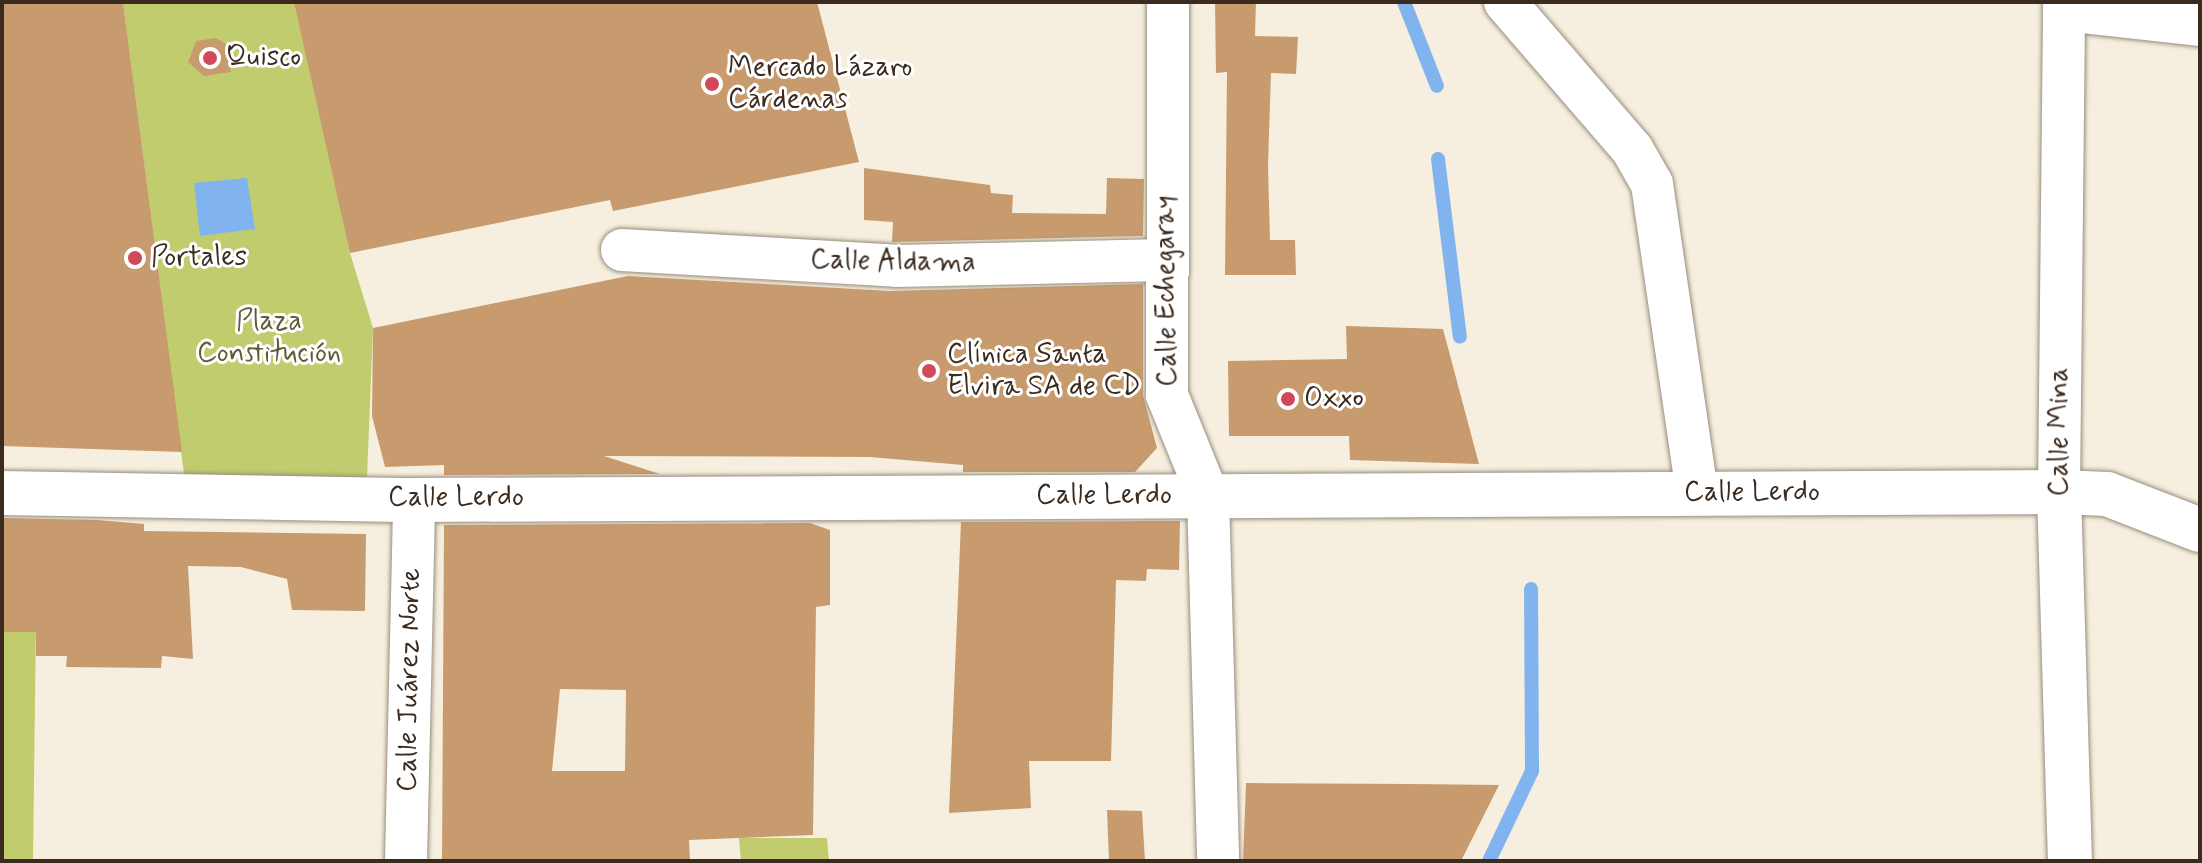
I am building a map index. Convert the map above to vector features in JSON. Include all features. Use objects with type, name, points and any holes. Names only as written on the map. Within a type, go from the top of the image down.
[{"type":"street","name":"Calle Echegaray","points":[[1168,2],[1167,395],[1208,496],[1218,861]]},
{"type":"street","points":[[1505,2],[1632,149],[1652,184],[1697,494]]},
{"type":"street","points":[[2064,6],[2200,25]]},
{"type":"street","name":"Calle Mina","points":[[2064,6],[2059,492],[2070,861]]},
{"type":"street","name":"Calle Aldama","points":[[622,250],[897,266],[1165,260]]},
{"type":"street","name":"Calle Lerdo","points":[[2,493],[414,500],[2059,492],[2107,494],[2200,530]]},
{"type":"street","name":"Calle Juárez Norte","points":[[406,861],[414,500]]},
{"type":"green space","name":"Plaza Constitución","points":[[123,2],[298,2],[350,253],[373,328],[367,478],[184,474]]},
{"type":"green space","points":[[22,621],[36,621],[33,861],[2,861],[2,632],[21,632]]},
{"type":"green space","points":[[739,838],[827,838],[829,861],[741,861]]},
{"type":"water","points":[[247,178],[255,229],[200,236],[194,183]]},
{"type":"building","points":[[2,2],[123,2],[182,452],[2,446]]},
{"type":"building","points":[[294,2],[817,2],[859,162],[613,211],[610,200],[350,253]]},
{"type":"building","points":[[1215,2],[1256,2],[1255,36],[1298,37],[1296,74],[1271,73],[1268,165],[1270,240],[1295,240],[1296,275],[1225,275],[1227,72],[1216,73]]},
{"type":"building","name":"Quisco","points":[[216,38],[229,46],[231,72],[204,76],[188,62],[196,41]]},
{"type":"building","points":[[864,168],[990,185],[991,193],[1013,195],[1012,213],[1106,214],[1107,178],[1144,179],[1143,236],[892,242],[893,222],[864,220]]},
{"type":"building","points":[[628,276],[890,291],[1143,284],[1143,395],[1157,448],[1135,472],[963,472],[963,465],[870,457],[604,456],[660,474],[444,475],[444,465],[385,467],[372,416],[373,328]]},
{"type":"building","points":[[1346,326],[1443,329],[1479,464],[1350,460],[1349,436],[1229,436],[1228,361],[1347,359]]},
{"type":"building","points":[[2,518],[144,524],[144,531],[366,534],[365,611],[292,610],[287,579],[241,567],[188,566],[193,659],[162,656],[161,668],[66,667],[67,656],[36,656],[36,632],[2,632]]},
{"type":"building","points":[[1180,521],[1179,570],[1147,569],[1146,581],[1116,580],[1111,761],[1029,761],[1031,808],[949,813],[961,522]]},
{"type":"building","points":[[810,523],[830,530],[830,605],[816,607],[813,835],[689,840],[690,861],[442,861],[444,525]],"holes":[[[560,689],[626,690],[625,771],[552,771]]]},
{"type":"building","points":[[1246,783],[1499,785],[1461,861],[1243,861]]},
{"type":"building","points":[[1107,810],[1142,811],[1145,861],[1109,861]]},
{"type":"waterway","points":[[1404,2],[1437,86]]},
{"type":"waterway","points":[[1438,159],[1460,337]]},
{"type":"waterway","points":[[1489,861],[1532,771],[1531,589]]},
{"type":"place","name":"Quisco","points":[[210,58]]},
{"type":"place","name":"Mercado Lázaro Cárdenas","points":[[712,84]]},
{"type":"place","name":"Portales","points":[[135,258]]},
{"type":"place","name":"Clínica Santa Elvira SA de CD","points":[[929,371]]},
{"type":"place","name":"Oxxo","points":[[1288,399]]}]
